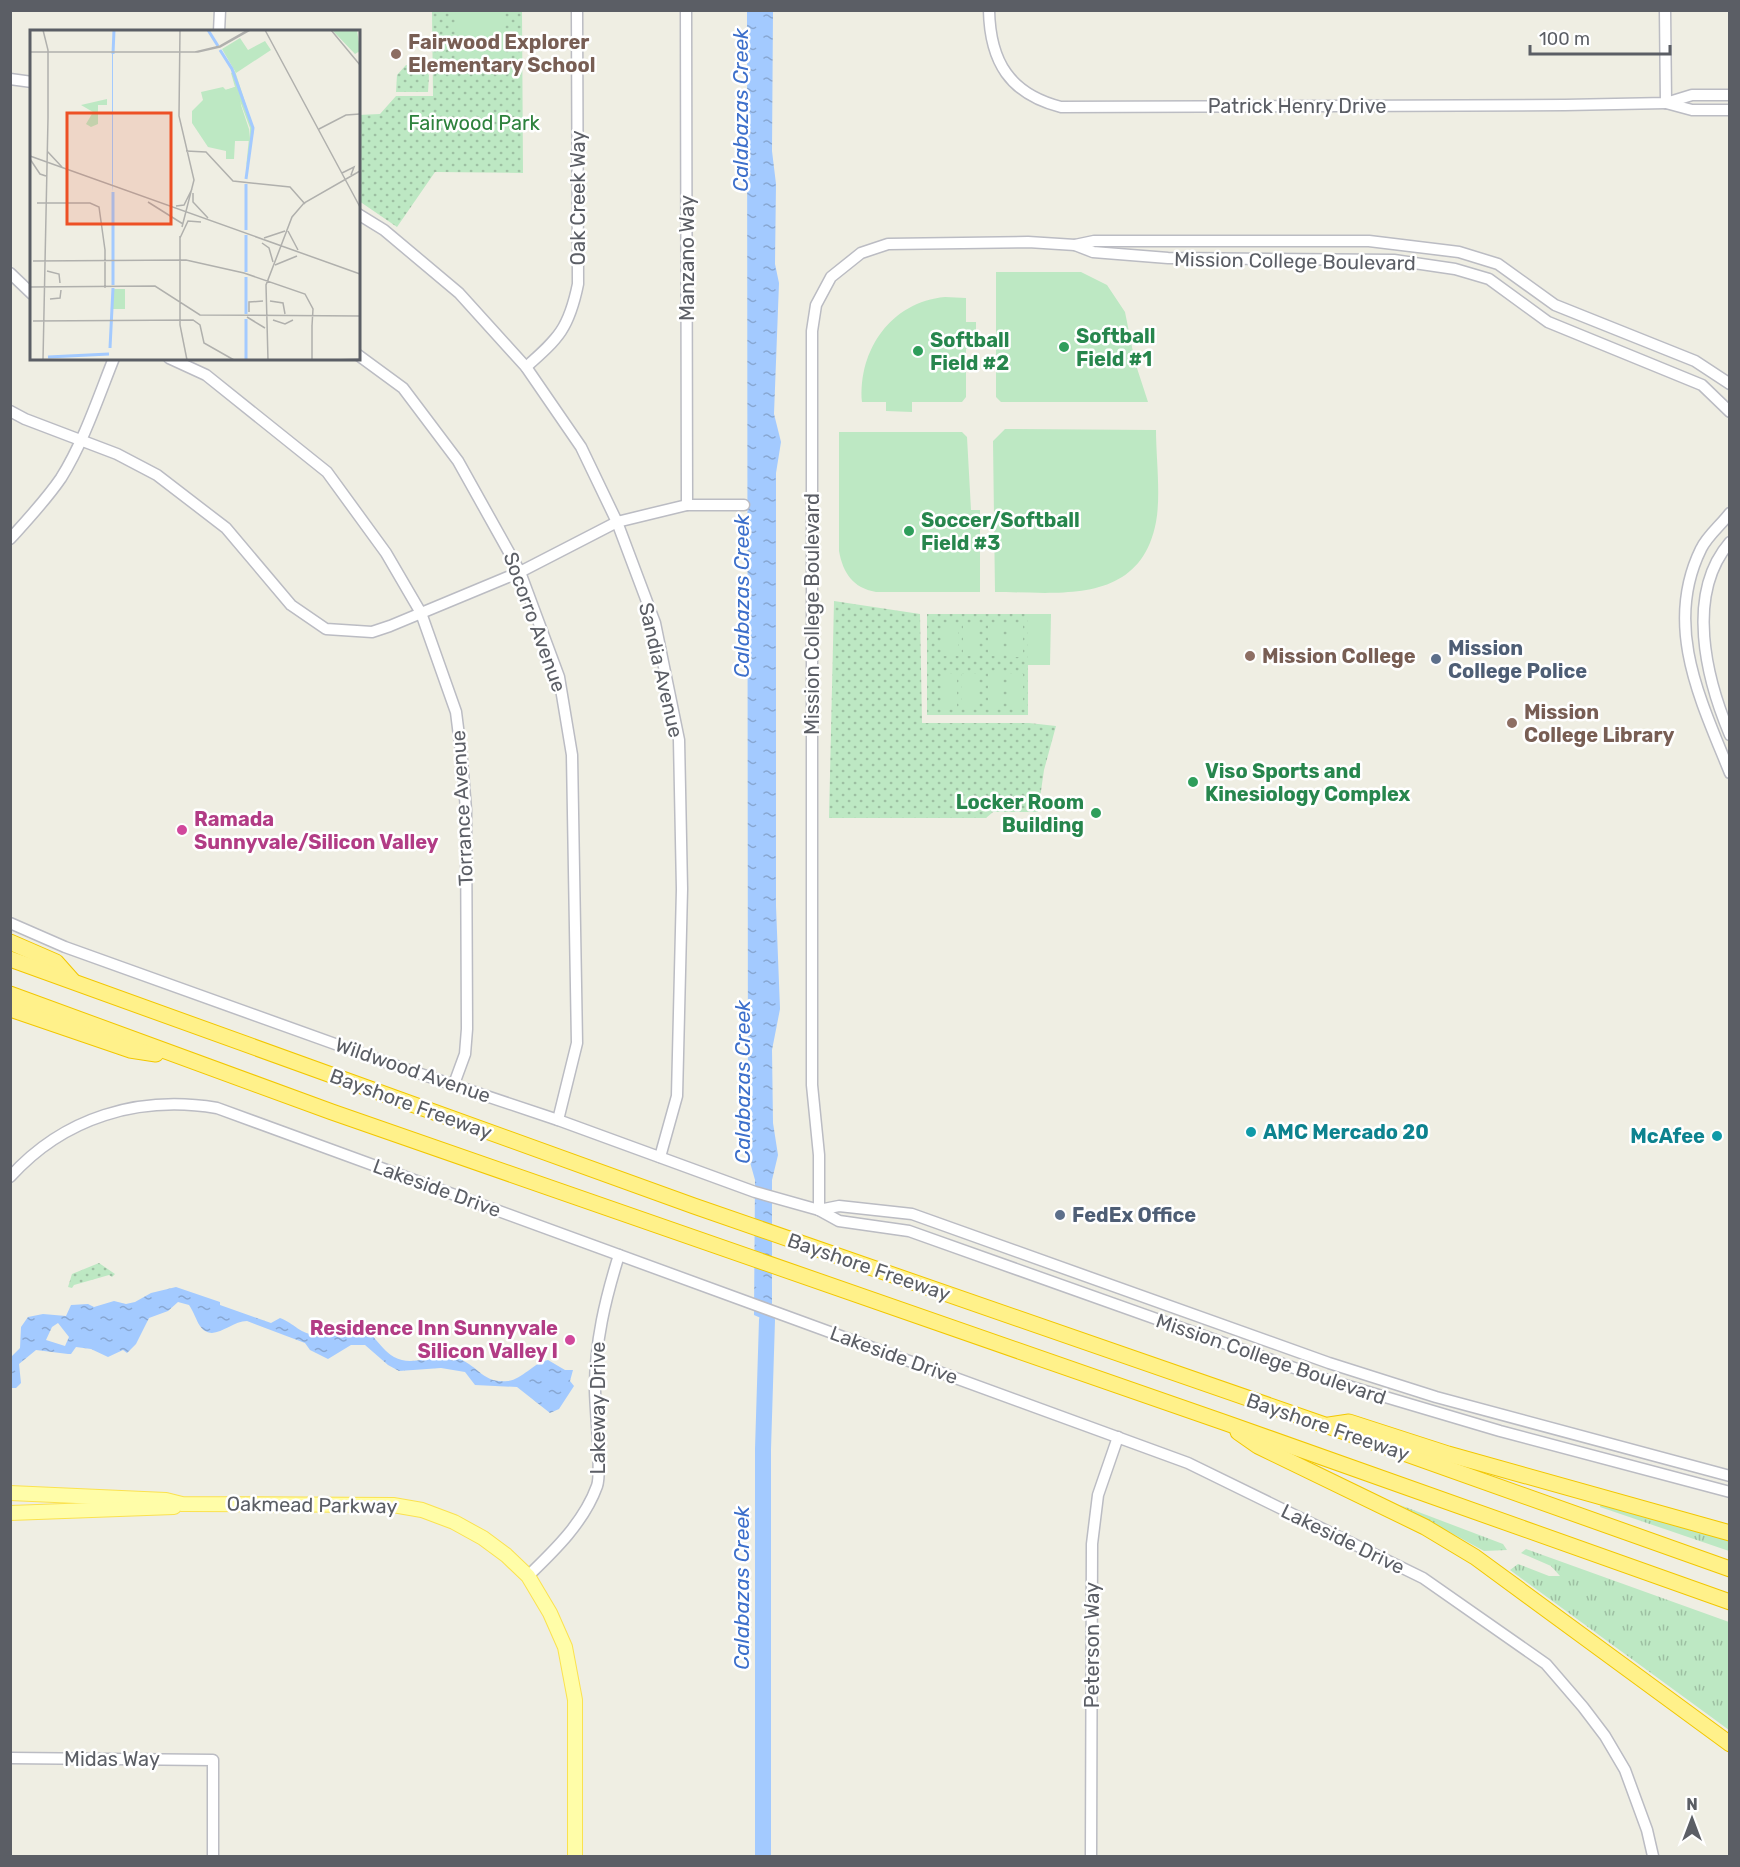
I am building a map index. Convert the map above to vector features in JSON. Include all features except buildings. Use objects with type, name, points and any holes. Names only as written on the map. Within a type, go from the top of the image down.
[{"type":"highway","points":[[10,942],[56,962],[74,982]]},
{"type":"highway","name":"Bayshore Freeway","points":[[10,959],[694,1206],[1325,1425],[1730,1569]]},
{"type":"highway","name":"Bayshore Freeway","points":[[10,994],[183,1058],[1730,1602]]},
{"type":"highway","points":[[10,1009],[130,1050],[183,1058]]},
{"type":"highway","points":[[1325,1425],[1348,1422],[1448,1454],[1730,1533]]},
{"type":"highway","points":[[1226,1423],[1258,1446],[1425,1527],[1475,1557],[1730,1744]]},
{"type":"main road","name":"Oakmead Parkway","points":[[10,1493],[165,1500],[182,1504],[382,1504],[422,1510],[454,1522],[483,1538],[528,1576],[550,1613],[565,1647],[573,1685],[575,1857]]},
{"type":"main road","name":"Oakmead Parkway","points":[[10,1513],[165,1509],[182,1504]]},
{"type":"street","points":[[219,10],[219,30]]},
{"type":"street","name":"Oak Creek Way","points":[[526,367],[548,348],[568,321],[578,284],[577,10]]},
{"type":"street","name":"Manzano Way","points":[[686,10],[687,505]]},
{"type":"street","name":"Patrick Henry Drive","points":[[989,10],[991,35],[1002,69],[1028,94],[1061,107],[1666,103],[1692,96],[1730,95]]},
{"type":"street","points":[[1665,10],[1666,103]]},
{"type":"street","points":[[10,79],[30,82]]},
{"type":"street","name":"Patrick Henry Drive","points":[[1666,103],[1692,110],[1730,110]]},
{"type":"street","name":"Sandia Avenue","points":[[360,215],[384,230],[459,293],[526,367],[581,447],[617,522],[655,623],[679,740],[682,889],[680,1051],[677,1096],[660,1157]]},
{"type":"street","name":"Mission College Boulevard","points":[[819,1209],[819,1155],[812,1085],[812,331],[814,310],[825,286],[839,268],[850,259],[875,247],[901,243],[1028,242],[1075,245],[1094,241],[1369,241],[1459,252],[1498,264],[1555,305],[1695,361],[1730,384]]},
{"type":"street","name":"Mission College Boulevard","points":[[1075,245],[1093,252],[1168,258],[1394,260],[1476,274],[1503,288],[1548,322],[1702,385],[1730,412]]},
{"type":"street","points":[[10,273],[30,292]]},
{"type":"street","name":"Socorro Avenue","points":[[360,356],[404,388],[458,461],[520,572],[559,676],[572,755],[577,1043],[558,1120]]},
{"type":"street","points":[[10,539],[38,508],[61,477],[81,440],[113,360]]},
{"type":"street","name":"Torrance Avenue","points":[[173,360],[206,375],[327,472],[386,553],[421,613],[456,712],[466,810],[467,1029],[465,1054],[454,1084]]},
{"type":"street","points":[[10,411],[157,475],[226,528],[291,605],[326,629],[372,632],[520,572],[617,522],[687,505],[744,505]]},
{"type":"street","points":[[1730,513],[1702,546],[1692,570],[1686,602],[1689,667],[1715,738],[1726,756],[1730,773]]},
{"type":"street","points":[[1715,738],[1729,734],[1707,653],[1705,592],[1711,568],[1730,542]]},
{"type":"street","points":[[1716,693],[1730,705]]},
{"type":"street","name":"Wildwood Avenue","points":[[10,923],[65,946],[755,1192],[819,1209]]},
{"type":"street","name":"Lakeside Drive","points":[[10,1177],[49,1143],[98,1117],[143,1105],[200,1106],[249,1118],[1188,1463],[1423,1578],[1546,1664],[1605,1736],[1625,1770],[1647,1830],[1653,1857]]},
{"type":"street","name":"Mission College Boulevard","points":[[819,1209],[839,1206],[912,1214],[1340,1367],[1436,1397],[1730,1476]]},
{"type":"street","name":"Mission College Boulevard","points":[[819,1209],[839,1221],[909,1231],[1379,1396],[1730,1492]]},
{"type":"street","name":"Lakeway Drive","points":[[528,1576],[572,1531],[598,1484],[595,1388],[598,1339],[603,1308],[619,1255]]},
{"type":"street","name":"Peterson Way","points":[[1091,1857],[1092,1544],[1098,1495],[1118,1437]]},
{"type":"street","name":"Midas Way","points":[[10,1758],[213,1760],[213,1857]]},
{"type":"green space","name":"Fairwood Park","points":[[432,11],[522,11],[523,173],[435,172],[397,227],[360,202],[360,115],[380,114],[396,96],[433,96]]},
{"type":"green space","points":[[455,11],[505,11],[505,60],[456,61]]},
{"type":"green space","points":[[406,65],[419,65],[429,75],[428,92],[396,92],[397,75]]},
{"type":"green space","name":"Softball Field #1","points":[[996,272],[1081,272],[1107,285],[1125,312],[1135,362],[1148,402],[1001,402],[996,397]]},
{"type":"green space","name":"Softball Field #2","points":[[945,297],[966,298],[966,322],[976,322],[976,348],[966,349],[966,397],[962,402],[912,402],[912,412],[886,411],[886,402],[862,402],[862,383],[866,364],[872,347],[882,332],[909,308]]},
{"type":"green space","points":[[1005,429],[1156,430],[1158,488],[1156,522],[1147,549],[1133,568],[1115,581],[1070,592],[995,592],[993,441]]},
{"type":"green space","name":"Soccer/Softball Field #3","points":[[839,432],[962,432],[967,437],[971,510],[980,510],[980,592],[876,592],[861,587],[850,578],[843,566],[839,551]]},
{"type":"green space","points":[[834,601],[920,614],[922,723],[1029,723],[1056,726],[1044,770],[1038,812],[993,812],[986,818],[829,818]]},
{"type":"green space","points":[[927,614],[1028,614],[1028,715],[927,715]]},
{"type":"green space","points":[[1028,614],[1051,614],[1050,665],[1028,665]]},
{"type":"green space","points":[[943,623],[958,623],[958,656],[943,656]]},
{"type":"green space","points":[[963,623],[978,623],[978,656],[963,656]]},
{"type":"green space","points":[[988,623],[1003,623],[1003,656],[988,656]]},
{"type":"green space","points":[[1008,624],[1023,624],[1023,657],[1008,657]]},
{"type":"green space","points":[[988,673],[1003,673],[1003,707],[988,707]]},
{"type":"green space","points":[[942,674],[957,674],[957,707],[942,707]]},
{"type":"green space","points":[[962,674],[977,674],[977,707],[962,707]]},
{"type":"green space","points":[[1008,674],[1023,674],[1023,707],[1008,707]]},
{"type":"green space","points":[[99,1263],[115,1274],[112,1277],[109,1275],[74,1285],[72,1288],[68,1287],[72,1274]]},
{"type":"green space","points":[[1601,1502],[1729,1540],[1729,1551],[1600,1507]]},
{"type":"green space","points":[[1400,1505],[1503,1544],[1507,1550],[1484,1551]]},
{"type":"green space","points":[[1526,1549],[1729,1622],[1729,1730],[1510,1570],[1518,1564],[1549,1576],[1560,1576],[1551,1566],[1521,1553]]},
{"type":"water","points":[[747,11],[773,11],[772,151],[776,184],[775,264],[779,283],[774,414],[781,442],[776,473],[776,906],[780,1009],[772,1050],[773,1123],[778,1155],[772,1180],[772,1323],[754,1315],[755,1180],[748,1155]]},
{"type":"water","points":[[176,1287],[271,1323],[280,1318],[311,1334],[321,1335],[343,1325],[351,1324],[365,1329],[388,1353],[401,1360],[456,1358],[492,1380],[513,1380],[548,1360],[565,1370],[573,1370],[570,1381],[574,1386],[559,1409],[550,1413],[517,1387],[475,1385],[465,1372],[441,1368],[399,1371],[388,1365],[365,1345],[351,1345],[328,1359],[310,1350],[305,1343],[247,1321],[210,1333],[200,1326],[189,1305],[178,1302],[168,1311],[149,1318],[136,1344],[127,1353],[123,1350],[108,1357],[91,1349],[76,1347],[71,1354],[36,1350],[19,1364],[21,1383],[16,1388],[11,1388],[11,1357],[20,1348],[21,1327],[28,1317],[43,1314],[66,1316],[71,1305],[88,1304],[94,1307],[114,1301],[126,1304],[151,1293]],"holes":[[[58,1323],[69,1337],[65,1346],[46,1340],[52,1327]]]},
{"type":"waterway","name":"Calabazas Creek","points":[[763,1856],[763,1449],[767,1320]]},
{"type":"place","name":"Fairwood Explorer Elementary School","points":[[396,54]]},
{"type":"place","name":"Softball Field #1","points":[[1064,347]]},
{"type":"place","name":"Softball Field #2","points":[[918,351]]},
{"type":"place","name":"Soccer/Softball Field #3","points":[[909,531]]},
{"type":"place","name":"Mission College","points":[[1250,656]]},
{"type":"place","name":"Mission College Police","points":[[1436,659]]},
{"type":"place","name":"Mission College Library","points":[[1512,723]]},
{"type":"place","name":"Viso Sports and Kinesiology Complex","points":[[1193,782]]},
{"type":"place","name":"Locker Room Building","points":[[1096,813]]},
{"type":"place","name":"Ramada Sunnyvale/Silicon Valley","points":[[182,830]]},
{"type":"place","name":"AMC Mercado 20","points":[[1251,1132]]},
{"type":"place","name":"McAfee","points":[[1717,1136]]},
{"type":"place","name":"FedEx Office","points":[[1060,1215]]},
{"type":"place","name":"Residence Inn Sunnyvale Silicon Valley I","points":[[570,1340]]}]
